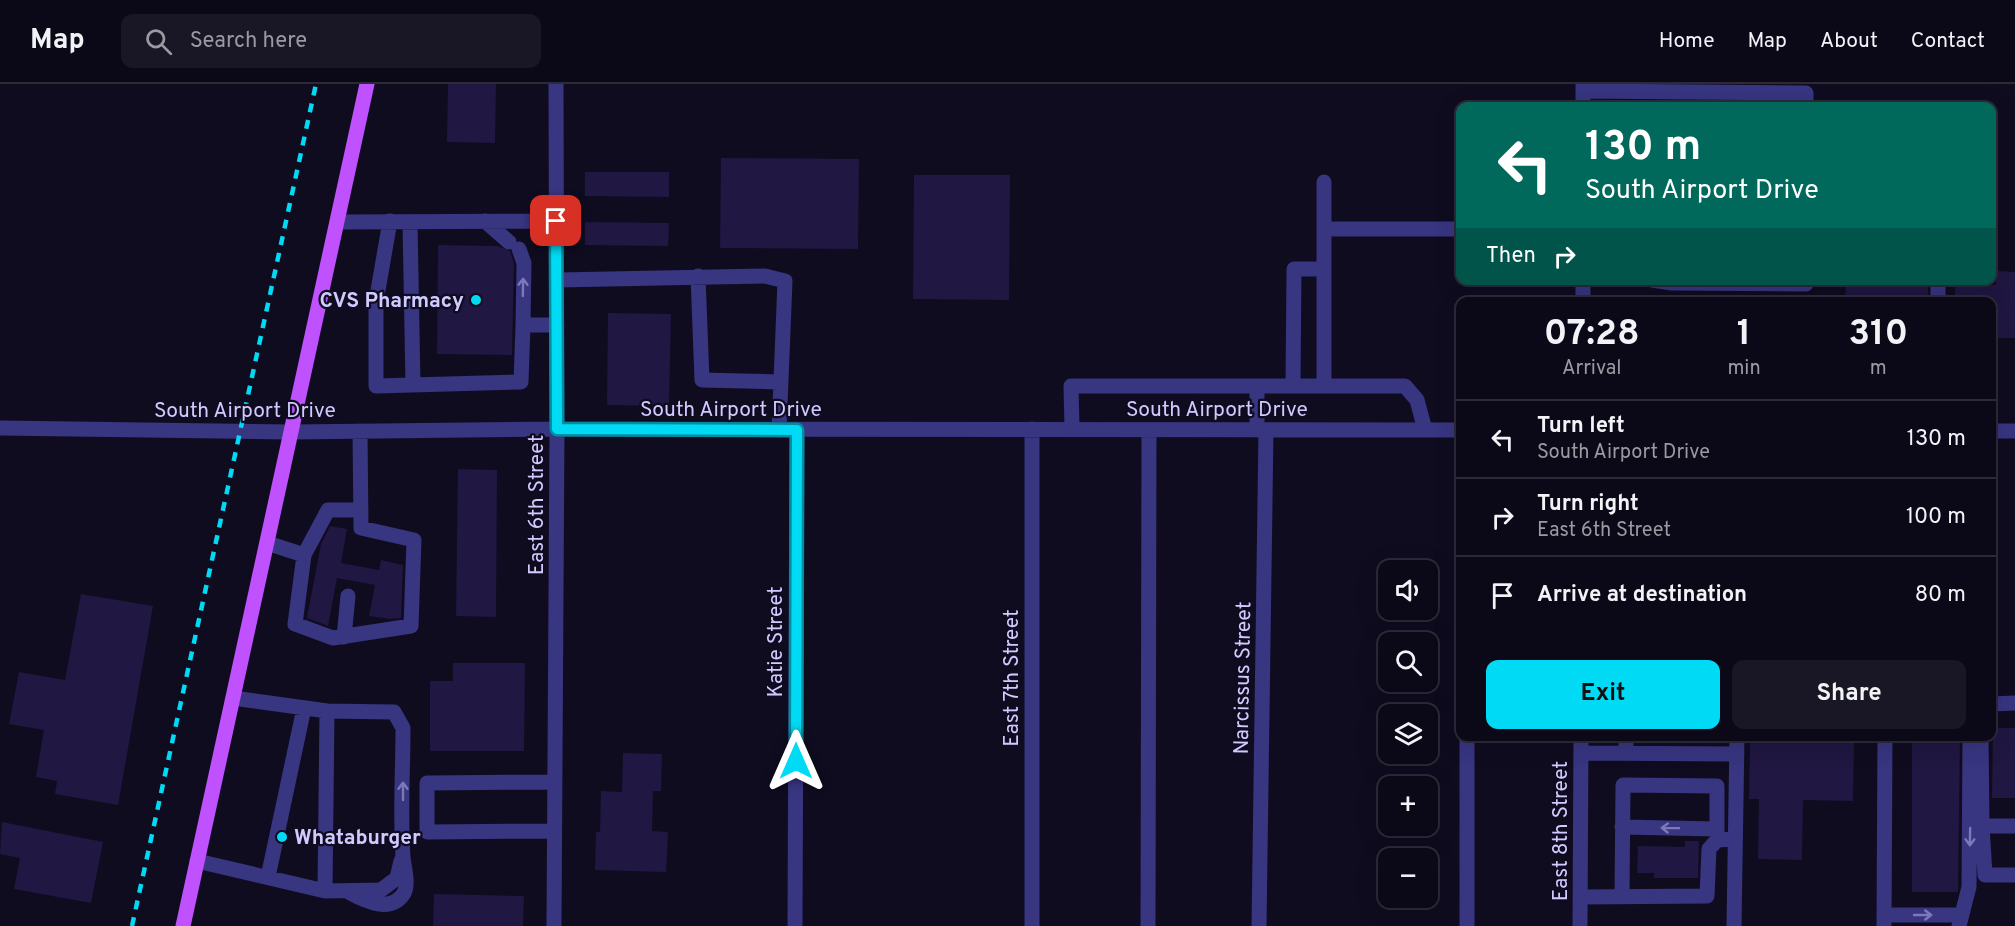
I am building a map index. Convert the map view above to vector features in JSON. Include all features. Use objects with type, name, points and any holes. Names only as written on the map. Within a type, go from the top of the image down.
[{"type":"main road","points":[[183,926],[367,84]]},
{"type":"street","name":"East 6th Street","points":[[554,926],[557,429],[556,84]]},
{"type":"street","points":[[1583,94],[1629,99],[1678,99],[1806,93],[1806,102]]},
{"type":"street","points":[[1324,182],[1324,386]]},
{"type":"street","points":[[390,222],[376,302],[376,386],[521,382],[524,263],[514,245],[485,221]]},
{"type":"street","points":[[337,222],[556,221]]},
{"type":"street","points":[[410,222],[413,385]]},
{"type":"street","points":[[1324,229],[1456,229]]},
{"type":"street","points":[[1293,386],[1294,269],[1324,269]]},
{"type":"street","points":[[698,276],[702,380],[781,382]]},
{"type":"street","points":[[557,280],[765,276],[785,281],[779,430]]},
{"type":"street","points":[[523,325],[557,325]]},
{"type":"street","points":[[1072,429],[1071,386],[1405,386],[1417,400],[1425,430]]},
{"type":"street","name":"Narcissus Street","points":[[1257,386],[1262,430],[1259,926]]},
{"type":"street","name":"South Airport Drive","points":[[0,428],[292,432],[557,429],[1456,430]]},
{"type":"street","name":"East 7th Street","points":[[1032,429],[1032,926]]},
{"type":"street","name":"Katie Street","points":[[795,926],[797,430]]},
{"type":"street","points":[[1148,926],[1149,430]]},
{"type":"street","points":[[360,431],[361,510],[361,528],[414,540],[411,626],[333,638],[295,624],[304,555],[328,510],[361,510]]},
{"type":"street","points":[[1996,431],[2015,431]]},
{"type":"street","points":[[267,543],[304,555]]},
{"type":"street","points":[[344,637],[348,596]]},
{"type":"street","points":[[197,861],[325,891],[350,893],[381,890],[397,878],[403,850],[403,728],[394,712],[327,711],[233,698]]},
{"type":"street","points":[[1996,704],[2015,703]]},
{"type":"street","points":[[268,877],[304,708]]},
{"type":"street","points":[[325,891],[327,711]]},
{"type":"street","points":[[1467,741],[1467,926]]},
{"type":"street","name":"East 8th Street","points":[[1580,926],[1581,741]]},
{"type":"street","points":[[1626,741],[1626,753]]},
{"type":"street","points":[[1734,926],[1737,741]]},
{"type":"street","points":[[1885,741],[1884,921],[1961,920],[1968,887],[1970,741]]},
{"type":"street","points":[[1981,741],[1985,875],[2015,875]]},
{"type":"street","points":[[1581,753],[1737,754]]},
{"type":"street","points":[[554,831],[427,832],[427,783],[555,782]]},
{"type":"street","points":[[1580,897],[1622,897],[1707,896],[1709,849],[1717,835],[1717,786],[1623,785],[1622,897]]},
{"type":"street","points":[[1982,826],[2015,826]]},
{"type":"street","points":[[1622,827],[1717,835],[1735,839]]},
{"type":"building","points":[[448,84],[496,84],[495,143],[447,142]]},
{"type":"building","points":[[721,158],[859,159],[858,249],[720,248]]},
{"type":"building","points":[[585,172],[669,172],[669,197],[585,196]]},
{"type":"building","points":[[914,175],[1010,175],[1009,300],[913,299]]},
{"type":"building","points":[[585,222],[669,223],[668,246],[585,245]]},
{"type":"building","name":"CVS Pharmacy","points":[[438,245],[498,246],[510,251],[514,264],[512,355],[437,354]]},
{"type":"building","points":[[1996,271],[2015,272],[2015,338],[1996,338],[1996,297],[1955,297],[1955,285],[1996,285]]},
{"type":"building","points":[[1846,285],[1928,285],[1928,297],[1845,297]]},
{"type":"building","points":[[608,313],[671,314],[669,406],[607,405]]},
{"type":"building","points":[[458,469],[497,470],[496,617],[456,616]]},
{"type":"building","points":[[330,526],[347,529],[341,563],[379,570],[381,560],[403,565],[401,618],[369,616],[375,585],[337,578],[328,626],[307,618],[321,544]]},
{"type":"building","points":[[81,594],[153,606],[118,805],[55,794],[57,781],[36,777],[44,730],[9,724],[19,672],[65,680]]},
{"type":"building","points":[[453,663],[525,663],[524,751],[430,751],[430,681],[453,681]]},
{"type":"building","points":[[1996,728],[2015,728],[2015,798],[1992,798],[1993,741],[1996,741]]},
{"type":"building","points":[[1750,741],[1854,743],[1853,801],[1803,800],[1802,860],[1758,859],[1759,799],[1749,799]]},
{"type":"building","points":[[1912,741],[1960,741],[1958,892],[1912,892]]},
{"type":"building","points":[[623,753],[662,754],[661,791],[653,791],[652,831],[668,832],[666,872],[595,870],[596,832],[600,832],[601,791],[622,792]]},
{"type":"building","points":[[2,822],[103,842],[91,903],[14,889],[20,858],[0,854]]},
{"type":"building","points":[[1685,841],[1699,841],[1698,878],[1654,878],[1654,873],[1637,873],[1638,846],[1685,847]]},
{"type":"building","points":[[434,894],[524,896],[523,926],[433,926]]},
{"type":"railway","points":[[132,926],[316,84]]},
{"type":"place","name":"CVS Pharmacy","points":[[476,300]]},
{"type":"place","name":"Whataburger","points":[[282,837]]},
{"type":"route","points":[[556,221],[557,429],[797,430],[796,761]]}]
